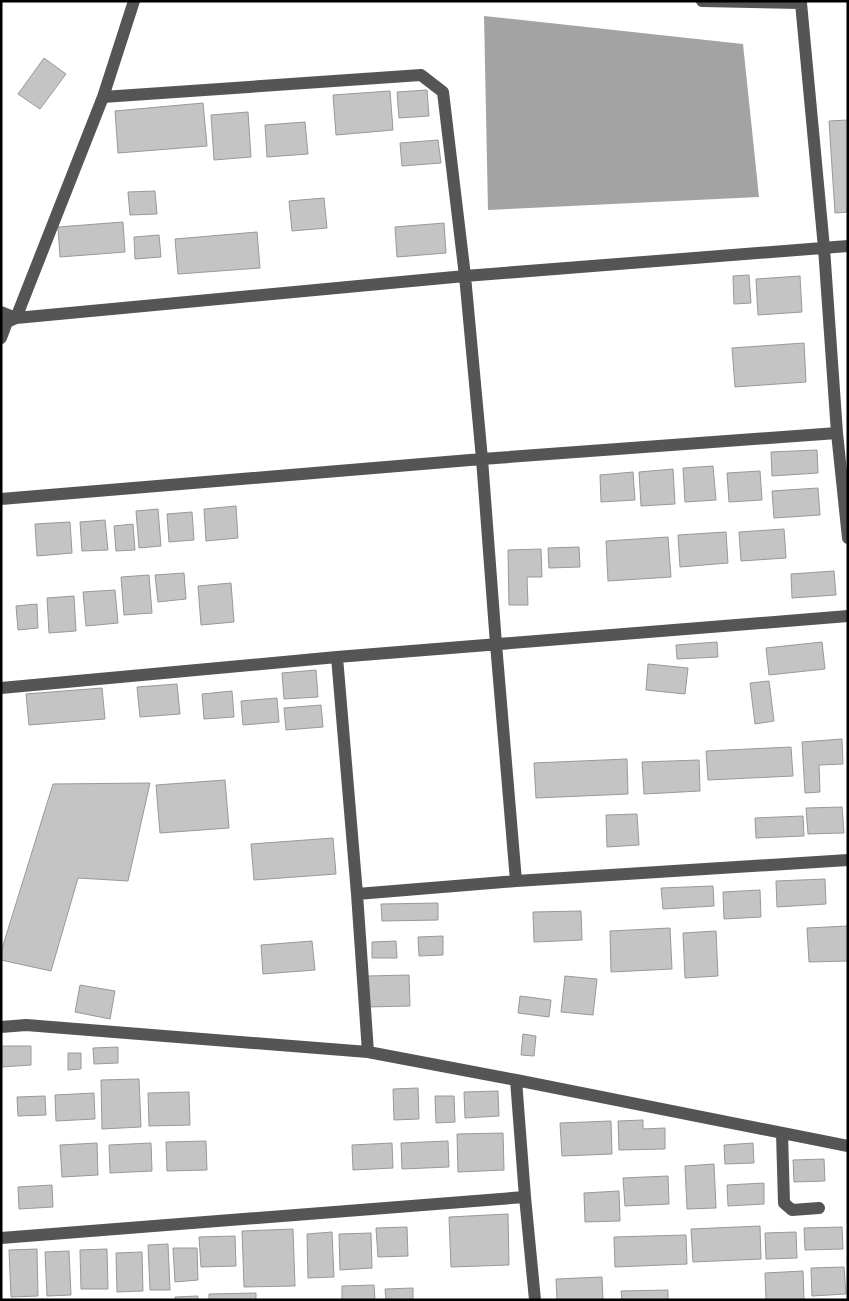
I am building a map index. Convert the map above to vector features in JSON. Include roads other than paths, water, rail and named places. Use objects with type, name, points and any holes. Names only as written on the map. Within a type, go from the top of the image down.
[{"type":"street","points":[[16,318],[103,97],[134,1]]},
{"type":"street","points":[[702,1],[801,3],[824,248],[837,433],[848,538]]},
{"type":"street","points":[[103,97],[421,75],[444,92],[465,276],[482,460],[516,881]]},
{"type":"street","points":[[1,338],[7,322],[16,318],[465,276],[848,246]]},
{"type":"street","points":[[1,312],[16,318]]},
{"type":"street","points":[[1,499],[837,433]]},
{"type":"street","points":[[1,688],[337,657],[848,616]]},
{"type":"street","points":[[337,657],[368,1052]]},
{"type":"street","points":[[357,894],[516,881],[848,860]]},
{"type":"street","points":[[1,1027],[26,1025],[368,1052],[848,1146]]},
{"type":"street","points":[[516,1080],[525,1197],[536,1300]]},
{"type":"street","points":[[782,1133],[784,1203],[792,1210],[819,1208]]},
{"type":"street","points":[[1,1238],[525,1197]]}]
